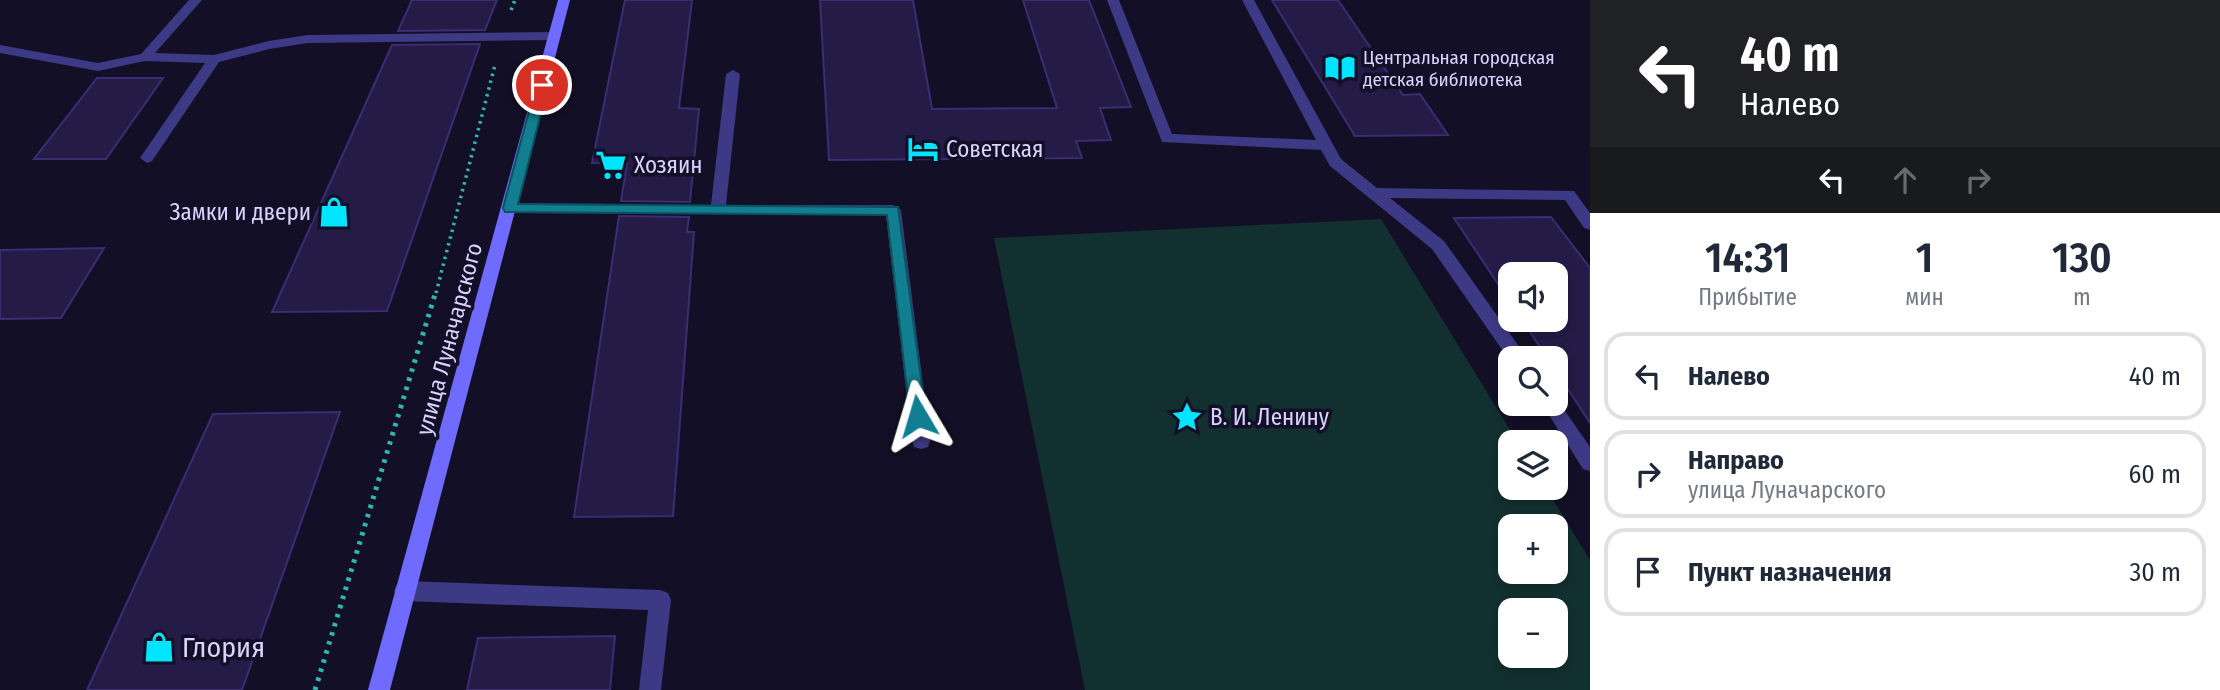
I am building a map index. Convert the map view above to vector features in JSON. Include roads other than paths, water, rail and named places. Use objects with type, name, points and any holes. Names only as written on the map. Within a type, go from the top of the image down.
[{"type":"street","name":"улица Луначарского","points":[[379,690],[564,0]]},
{"type":"lane","points":[[145,57],[196,0]]},
{"type":"lane","points":[[1113,0],[1167,139],[1325,145]]},
{"type":"lane","points":[[1248,0],[1335,162],[1438,245],[1510,346]]},
{"type":"lane","points":[[0,50],[98,67],[145,57],[214,59],[269,45],[307,39],[555,36]]},
{"type":"lane","points":[[147,158],[214,59]]},
{"type":"lane","points":[[718,211],[733,75]]},
{"type":"lane","points":[[1374,193],[1569,195],[1590,224]]},
{"type":"lane","points":[[510,208],[893,211],[921,441]]},
{"type":"lane","points":[[1559,416],[1590,463]]},
{"type":"lane","points":[[405,590],[660,600],[650,690]]},
{"type":"place","name":"Центральная городская детская библиотека","points":[[1340,68]]},
{"type":"place","name":"Советская","points":[[923,149]]},
{"type":"place","name":"Хозяин","points":[[611,165]]},
{"type":"place","name":"Замки и двери","points":[[334,212]]},
{"type":"place","name":"В. И. Ленину","points":[[1187,417]]},
{"type":"place","name":"Глория","points":[[159,647]]}]
